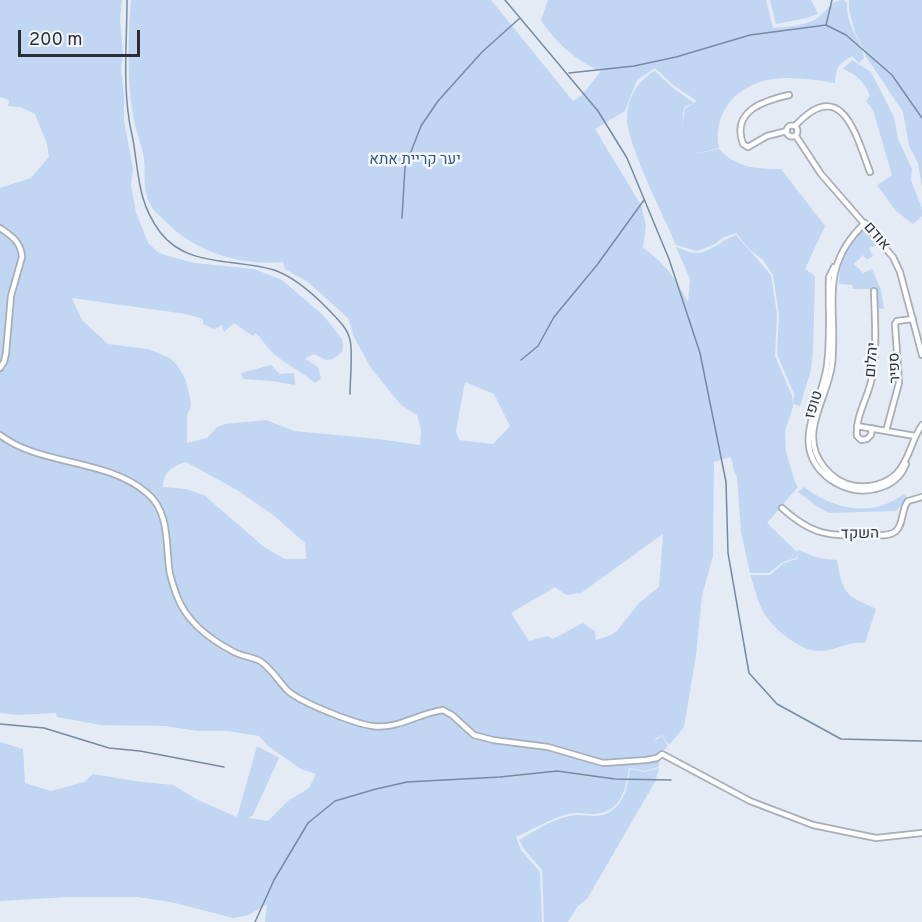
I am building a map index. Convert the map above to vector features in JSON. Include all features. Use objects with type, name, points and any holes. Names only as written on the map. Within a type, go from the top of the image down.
[{"type":"street","points":[[789,95],[762,103],[749,112],[741,123],[742,144],[748,147],[767,136],[787,131],[790,126],[795,126],[806,115],[818,109],[831,107],[842,111],[850,120],[870,172]]},
{"type":"street","points":[[787,131],[789,136],[796,136],[798,131],[795,126]]},
{"type":"street","name":"אודם","points":[[796,136],[821,174],[889,251],[896,263],[922,355]]},
{"type":"street","name":"טופז","points":[[865,224],[852,237],[836,264],[833,286],[832,364],[813,426],[816,453],[831,475],[842,482],[860,486],[873,485],[891,478],[900,469],[922,425]]},
{"type":"street","points":[[0,228],[13,236],[22,252],[12,296],[6,353],[0,368]]},
{"type":"street","name":"יהלום","points":[[858,426],[874,366],[874,291]]},
{"type":"street","name":"ספיר","points":[[886,431],[899,382],[895,324],[897,321],[913,319]]},
{"type":"street","points":[[872,428],[869,438],[861,440],[857,436],[858,426],[872,428],[915,436]]},
{"type":"street","points":[[0,435],[18,446],[116,475],[146,492],[156,502],[162,513],[170,574],[185,613],[206,634],[235,652],[264,664],[288,690],[303,701],[373,726],[394,725],[443,710],[474,735],[493,740],[548,747],[603,763],[646,760],[657,758],[662,754],[750,801],[813,825],[876,838],[922,833]]},
{"type":"street","name":"השקד","points":[[782,508],[800,523],[821,533],[833,536],[883,535],[896,532],[908,501],[922,497]]},
{"type":"green space","name":"יער קריית אתא","points":[[0,0],[122,0],[120,20],[124,121],[133,169],[131,185],[136,212],[148,243],[159,253],[168,256],[194,263],[254,269],[282,280],[323,315],[342,339],[343,345],[342,352],[333,359],[326,360],[314,354],[305,359],[318,367],[321,379],[315,383],[273,353],[255,333],[253,336],[234,323],[224,332],[222,325],[214,329],[203,324],[203,319],[186,314],[72,298],[82,320],[108,344],[148,349],[170,358],[177,365],[185,378],[190,397],[187,443],[207,438],[217,427],[225,424],[266,420],[294,431],[420,445],[421,430],[417,415],[401,405],[371,368],[354,337],[348,318],[308,282],[285,269],[283,262],[251,262],[204,249],[177,232],[151,207],[146,193],[144,159],[131,102],[129,28],[131,0],[491,0],[573,101],[581,96],[601,71],[575,56],[546,28],[541,20],[548,0],[766,0],[773,28],[806,23],[816,19],[835,2],[844,0],[847,3],[851,26],[864,58],[859,63],[852,56],[841,64],[837,69],[835,83],[779,78],[749,87],[730,101],[724,111],[718,135],[719,148],[691,155],[719,149],[740,164],[755,168],[781,169],[825,226],[805,269],[815,276],[813,351],[811,370],[800,406],[793,404],[794,394],[777,354],[779,315],[773,275],[763,260],[750,250],[736,233],[697,251],[676,245],[632,143],[628,128],[628,109],[635,89],[649,74],[655,71],[694,103],[697,101],[673,85],[655,68],[637,80],[625,111],[595,129],[641,205],[646,226],[643,248],[669,272],[688,302],[690,279],[676,247],[696,253],[701,252],[736,235],[771,275],[777,314],[775,356],[792,396],[793,407],[785,431],[786,452],[798,487],[767,523],[797,552],[798,550],[818,558],[837,560],[841,580],[847,592],[876,609],[865,643],[853,643],[825,651],[811,650],[789,639],[770,621],[760,606],[750,575],[770,575],[784,563],[797,559],[798,553],[796,558],[783,562],[769,573],[750,573],[741,532],[737,476],[731,457],[714,462],[713,556],[702,596],[696,655],[684,727],[669,745],[662,735],[655,739],[662,750],[656,740],[662,736],[668,746],[663,751],[658,767],[645,771],[629,768],[622,795],[614,807],[608,811],[597,814],[568,814],[516,837],[521,850],[540,872],[542,922],[265,922],[267,904],[249,915],[233,918],[171,902],[137,897],[69,897],[0,901],[0,742],[23,749],[25,783],[51,791],[84,782],[93,774],[173,785],[198,800],[237,817],[257,746],[279,758],[253,815],[249,818],[268,821],[288,801],[309,788],[316,774],[301,769],[268,746],[259,736],[166,726],[101,725],[57,717],[56,713],[19,715],[0,713],[0,188],[31,178],[49,157],[47,144],[35,114],[20,107],[8,106],[9,100],[0,97]],"holes":[[[694,103],[685,109],[682,127],[684,107]],[[465,382],[494,394],[510,426],[493,444],[459,440],[456,431]],[[186,462],[237,490],[272,514],[305,543],[306,559],[285,559],[264,547],[204,495],[186,489],[163,487],[165,477],[173,468]],[[663,534],[659,587],[639,603],[617,631],[611,635],[596,640],[595,631],[583,623],[553,639],[547,636],[529,641],[511,613],[555,587],[566,595],[581,593]]]},
{"type":"green space","points":[[770,0],[811,0],[818,14],[776,24]]},
{"type":"green space","points":[[849,0],[922,0],[922,187],[918,163],[909,146],[903,112],[867,58],[855,32],[849,10]]},
{"type":"green space","points":[[852,60],[871,72],[894,117],[898,139],[912,169],[911,180],[922,209],[922,216],[913,224],[896,211],[877,185],[892,175],[873,110],[866,101],[870,96],[868,91],[860,80],[843,69]]},
{"type":"green space","points":[[863,229],[878,245],[869,248],[873,256],[867,260],[863,255],[854,264],[863,273],[872,269],[881,290],[884,309],[877,308],[875,289],[853,289],[852,285],[839,284],[845,254]]},
{"type":"green space","points":[[271,365],[280,374],[294,373],[295,385],[243,379],[241,373]]},
{"type":"green space","points":[[804,487],[828,501],[854,508],[879,506],[892,502],[904,494],[907,498],[896,511],[829,513],[798,492]]},
{"type":"green space","points":[[659,768],[655,782],[587,899],[578,906],[568,922],[544,922],[542,870],[519,840],[563,818],[574,815],[599,816],[610,812],[620,803],[628,783],[630,769],[645,772]]},
{"type":"waterway","points":[[127,0],[126,74],[129,122],[141,190],[153,222],[171,243],[184,251],[198,257],[274,270],[295,281],[314,296],[340,322],[350,340],[350,394]]},
{"type":"waterway","points":[[505,0],[598,111],[627,158],[669,259],[700,353],[726,482],[728,553],[749,673],[777,704],[841,739],[922,741]]},
{"type":"waterway","points":[[826,25],[832,0]]},
{"type":"waterway","points":[[402,218],[405,167],[421,126],[438,101],[482,52],[520,18]]},
{"type":"waterway","points":[[569,73],[634,66],[676,57],[750,35],[826,25],[846,35],[892,75],[922,118]]},
{"type":"waterway","points":[[521,360],[538,346],[554,317],[597,265],[644,200]]},
{"type":"waterway","points":[[0,724],[44,728],[109,748],[140,751],[224,767]]},
{"type":"waterway","points":[[255,922],[274,880],[308,823],[335,801],[407,782],[500,777],[557,771],[615,779],[671,780]]}]
